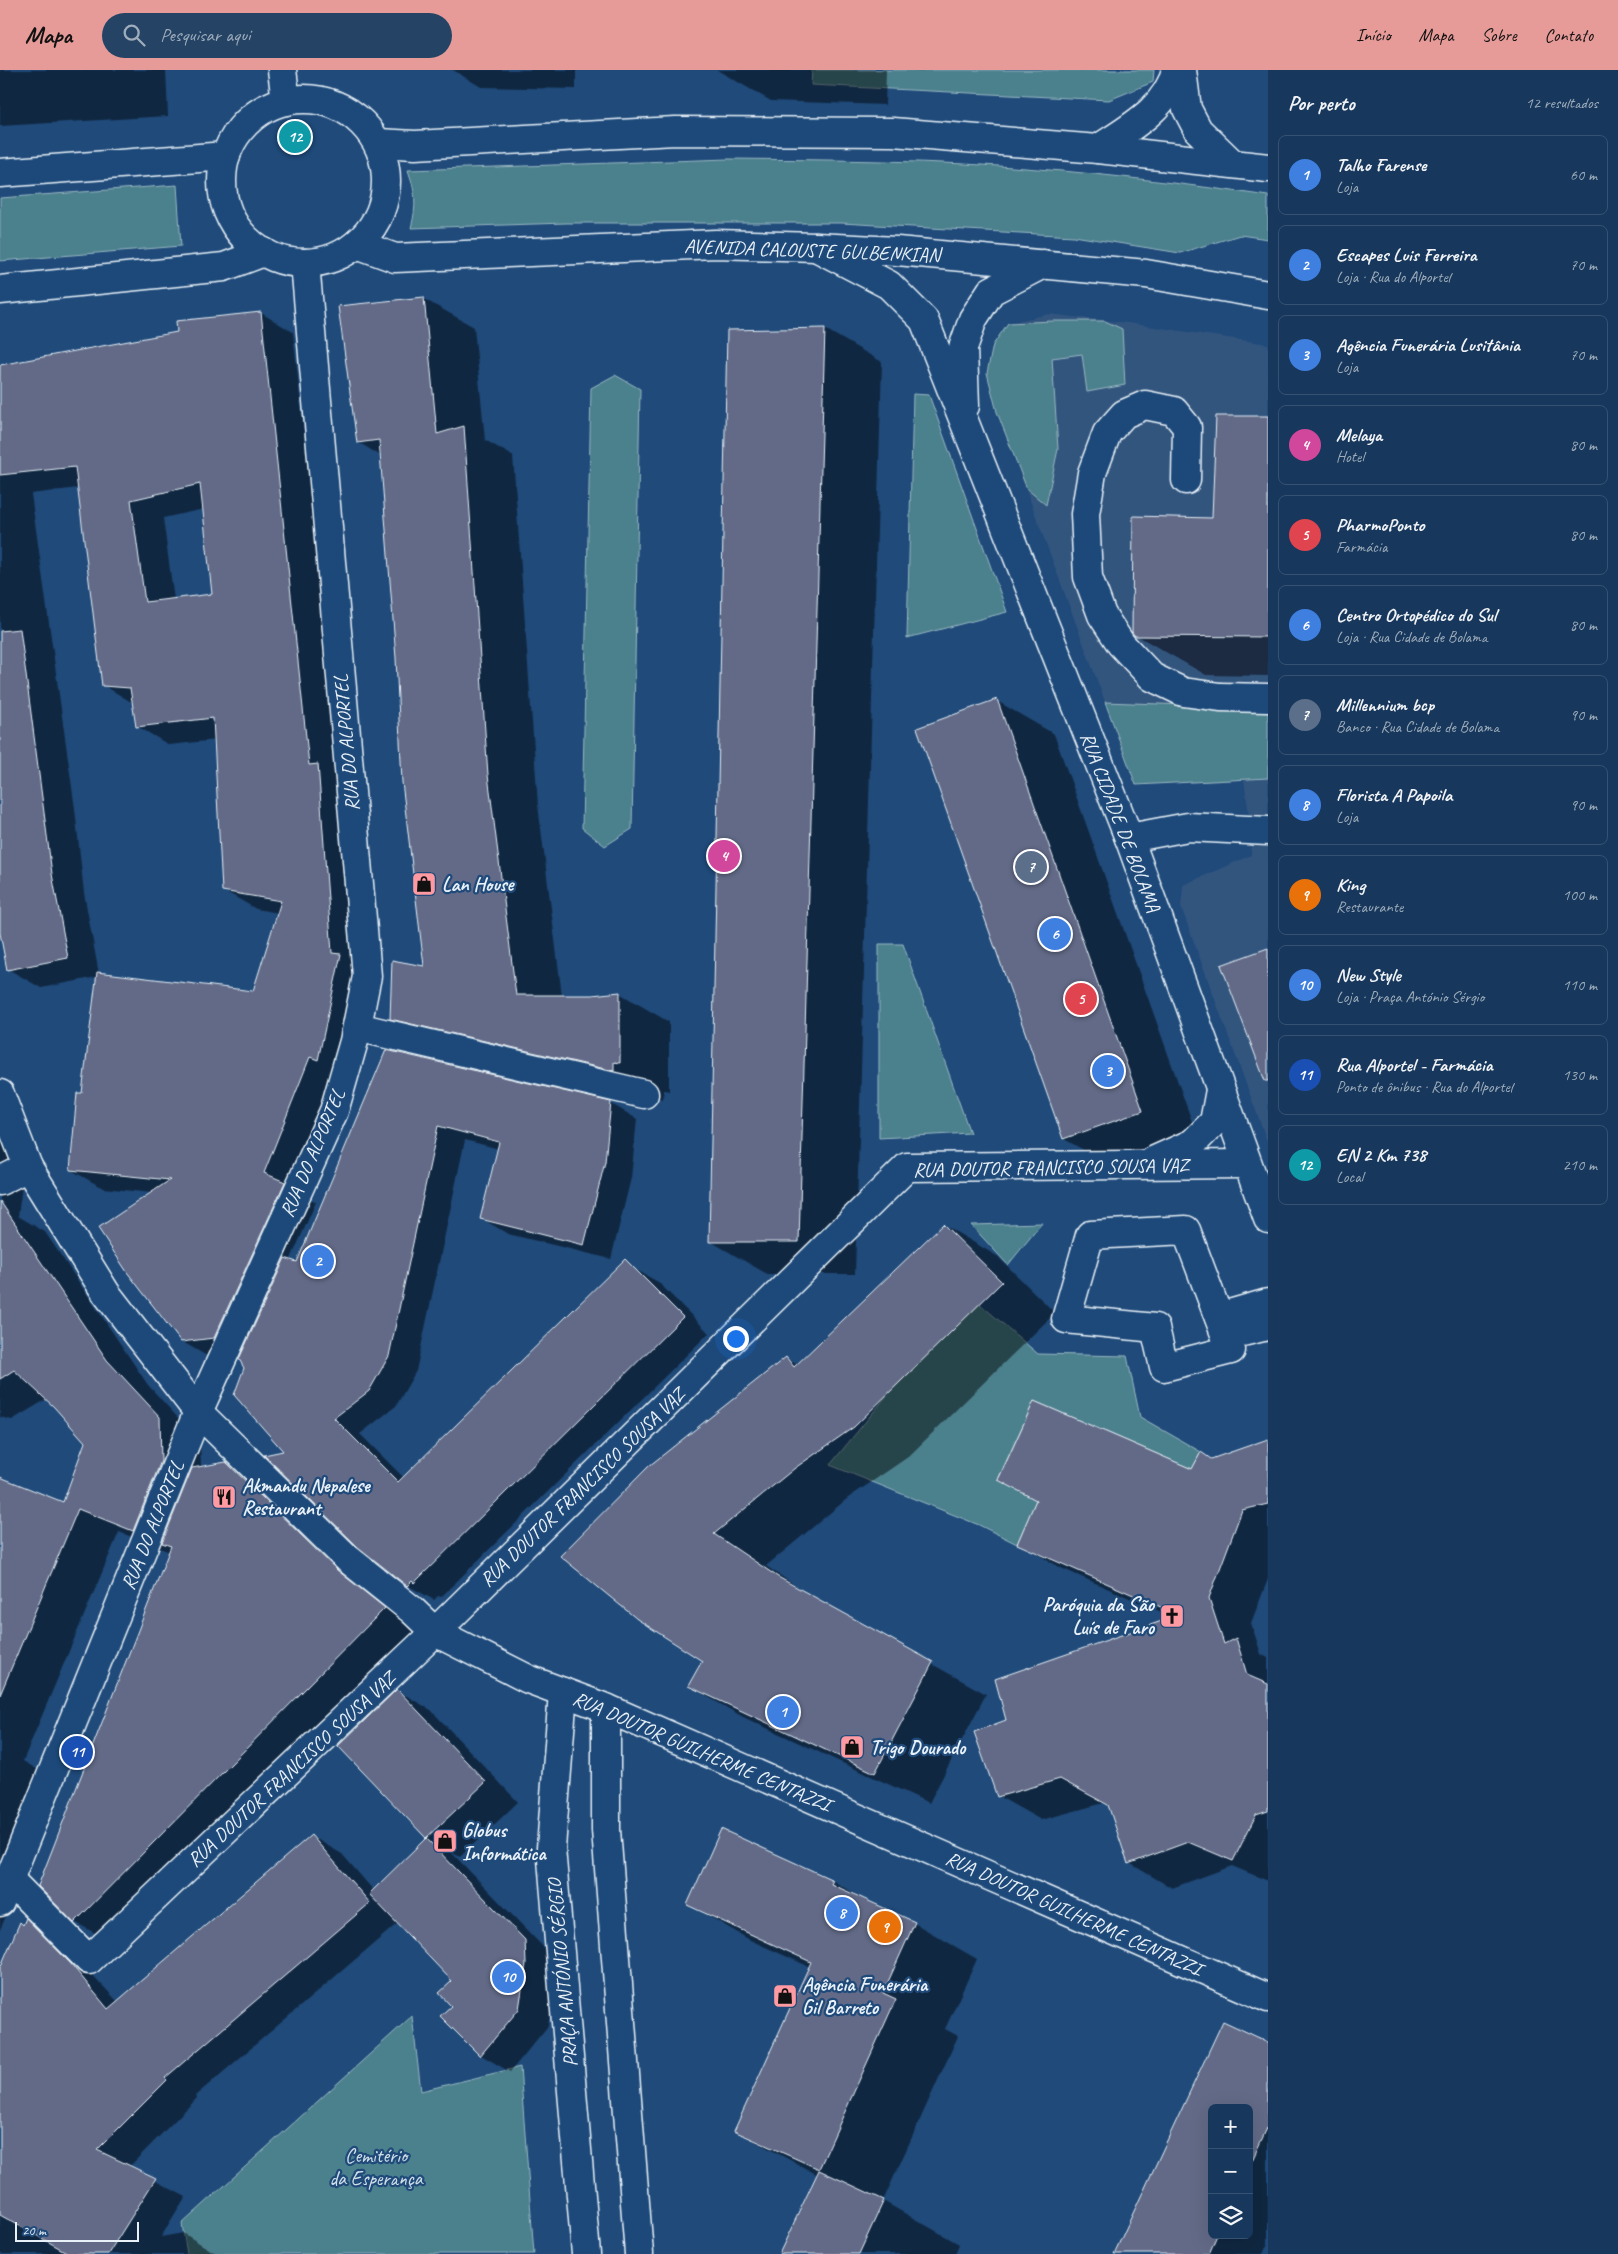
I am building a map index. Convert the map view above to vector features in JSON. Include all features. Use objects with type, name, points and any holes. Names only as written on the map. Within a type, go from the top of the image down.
[{"type":"street","points":[[282,70],[286,101]]},
{"type":"street","points":[[1098,149],[1155,109],[1174,78],[1176,70]]},
{"type":"street","points":[[1182,70],[1187,109],[1198,130],[1232,163]]},
{"type":"street","points":[[313,100],[340,106],[362,122],[378,143],[386,170],[385,197],[375,224],[357,244],[333,258],[305,263],[284,260],[264,252],[243,235],[228,211],[222,184],[226,156],[235,137],[249,121],[266,108],[286,101],[313,100]]},
{"type":"street","points":[[378,143],[415,145],[674,131],[893,132],[1098,149],[1268,168]]},
{"type":"street","points":[[0,173],[226,156]]},
{"type":"street","name":"AVENIDA CALOUSTE GULBENKIAN","points":[[357,244],[395,258],[716,244],[897,251],[1146,274],[1263,291]]},
{"type":"street","name":"RUA CIDADE DE BOLAMA","points":[[816,247],[889,285],[924,320],[1129,838],[1246,1164],[1268,1219]]},
{"type":"street","points":[[0,290],[224,267],[264,252]]},
{"type":"street","name":"RUA DO ALPORTEL","points":[[5,1891],[198,1412],[334,1111],[357,1027],[367,976],[305,263]]},
{"type":"street","points":[[966,428],[963,348],[973,319],[991,290],[1043,264]]},
{"type":"street","points":[[1186,480],[1187,428],[1174,411],[1145,405],[1124,414],[1107,433],[1092,473],[1084,514],[1088,577],[1102,615],[1121,644],[1152,677],[1183,692],[1220,697],[1268,698]]},
{"type":"street","points":[[1129,838],[1188,827],[1268,831]]},
{"type":"street","points":[[357,1027],[644,1094]]},
{"type":"street","points":[[1140,1166],[1193,1144],[1214,1122],[1220,1090]]},
{"type":"street","name":"RUA DOUTOR GUILHERME CENTAZZI","points":[[0,1094],[28,1167],[106,1293],[198,1412],[348,1559],[412,1610],[435,1632],[528,1679],[606,1708],[1268,1998]]},
{"type":"street","name":"RUA DOUTOR FRANCISCO SOUSA VAZ","points":[[5,1891],[89,1960],[435,1632],[907,1167],[1246,1164]]},
{"type":"street","points":[[0,1181],[28,1167]]},
{"type":"street","points":[[1186,1230],[1222,1326],[1230,1350],[1164,1367],[1155,1328],[1066,1319],[1090,1235],[1186,1230]]},
{"type":"street","points":[[1222,1326],[1268,1303]]},
{"type":"street","points":[[1222,1326],[1268,1326]]},
{"type":"street","name":"PRAÇA ANTÓNIO SÉRGIO","points":[[563,1692],[551,1848],[586,2254]]},
{"type":"street","points":[[606,1708],[606,1830],[640,2254]]},
{"type":"shaded area","points":[[1049,314],[1128,323],[1268,344],[1268,1144],[1181,907],[1183,885],[1251,855],[1251,830],[1244,780],[1136,785],[997,412],[987,373],[993,345],[1008,323]]},
{"type":"green space","points":[[812,70],[1154,70],[1153,82],[1109,100],[811,85]]},
{"type":"green space","points":[[728,159],[883,161],[999,166],[1125,177],[1268,196],[1268,239],[1240,235],[1180,253],[1074,236],[841,223],[566,223],[411,228],[415,199],[408,170]]},
{"type":"green space","points":[[177,185],[181,246],[0,261],[0,198]]},
{"type":"green space","points":[[1105,321],[1122,329],[1125,385],[1087,392],[1082,354],[1052,358],[1058,449],[1046,505],[1027,489],[997,412],[987,373],[993,345],[1008,323]]},
{"type":"green space","points":[[615,375],[640,389],[632,829],[605,846],[582,828],[591,388]]},
{"type":"green space","points":[[913,394],[929,395],[1007,612],[907,638]]},
{"type":"green space","points":[[1105,702],[1268,708],[1268,778],[1136,785]]},
{"type":"green space","points":[[879,944],[903,944],[970,1133],[879,1138]]},
{"type":"green space","points":[[1042,1223],[1008,1265],[971,1225]]},
{"type":"green space","points":[[980,1304],[1038,1354],[1127,1356],[1140,1417],[1201,1452],[1192,1469],[1034,1401],[998,1479],[1036,1500],[1017,1544],[979,1525],[830,1465],[889,1393]]},
{"type":"green space","name":"Cemitério da Esperança","points":[[412,2016],[421,2091],[520,2067],[534,2254],[187,2254],[182,2224]]},
{"type":"building","points":[[424,297],[437,434],[464,426],[488,775],[516,995],[592,995],[620,992],[620,1063],[614,1062],[614,1071],[390,1019],[392,960],[424,966],[402,782],[396,658],[379,440],[357,443],[338,306]]},
{"type":"building","points":[[261,312],[309,765],[318,764],[332,953],[341,954],[318,1060],[310,1057],[264,1173],[285,1182],[214,1338],[181,1342],[127,1272],[98,1228],[170,1180],[70,1170],[77,1093],[82,1093],[97,972],[253,991],[281,901],[222,891],[213,718],[136,727],[130,688],[102,686],[75,467],[0,475],[0,365],[177,332],[176,321]],"holes":[[[200,484],[212,594],[145,602],[131,500]]]},
{"type":"building","points":[[825,328],[799,1242],[709,1242],[727,330]]},
{"type":"building","points":[[1216,416],[1268,416],[1268,637],[1135,636],[1132,632],[1133,516],[1212,518]]},
{"type":"building","points":[[20,629],[52,874],[68,958],[7,970],[0,933],[0,631]]},
{"type":"building","points":[[997,699],[1143,1111],[1063,1139],[917,728]]},
{"type":"building","points":[[1268,948],[1268,1081],[1265,1081],[1221,965]]},
{"type":"building","points":[[386,1050],[611,1102],[605,1162],[584,1245],[480,1219],[499,1142],[438,1126],[389,1356],[369,1391],[334,1418],[398,1482],[625,1259],[683,1317],[414,1583],[412,1581],[407,1586],[358,1547],[264,1455],[283,1451],[234,1395],[244,1368],[239,1359],[285,1258],[297,1262]]},
{"type":"building","points":[[0,1201],[107,1360],[160,1417],[161,1461],[133,1531],[78,1509],[0,1695],[0,1477],[63,1502],[85,1442],[54,1407],[14,1370],[0,1379]]},
{"type":"building","points":[[943,1224],[1002,1282],[854,1427],[795,1468],[714,1534],[778,1577],[933,1662],[875,1773],[688,1686],[702,1661],[637,1619],[560,1556],[649,1466],[786,1357],[794,1367]]},
{"type":"building","name":"Paróquia da São Luís de Faro","points":[[1034,1401],[1192,1469],[1201,1452],[1211,1459],[1268,1439],[1268,1504],[1242,1510],[1209,1598],[1224,1644],[1236,1638],[1247,1675],[1268,1684],[1268,1811],[1256,1815],[1233,1861],[1188,1842],[1128,1864],[1108,1805],[1060,1779],[997,1797],[974,1732],[1006,1720],[995,1679],[1179,1615],[1017,1544],[1036,1500],[998,1480]]},
{"type":"building","points":[[226,1462],[337,1570],[385,1608],[74,1923],[38,1886],[171,1546],[162,1543],[192,1468]]},
{"type":"building","points":[[397,1689],[486,1782],[426,1838],[338,1746]]},
{"type":"building","points":[[721,1829],[833,1880],[831,1884],[915,1922],[883,1993],[896,1999],[819,2169],[734,2131],[811,1962],[687,1905]]},
{"type":"building","points":[[311,1835],[370,1903],[165,2078],[167,2080],[97,2150],[156,2178],[108,2254],[70,2254],[0,2215],[0,1968],[20,1922],[23,1925],[26,1918],[71,1964],[108,2009]]},
{"type":"building","points":[[426,1838],[525,1940],[526,1964],[519,2009],[480,2056],[440,2016],[451,2006],[439,1993],[452,1981],[369,1894]]},
{"type":"building","points":[[1223,2021],[1268,2042],[1268,2126],[1253,2158],[1253,2104],[1208,2104],[1208,2239],[1215,2239],[1209,2254],[1114,2254]]},
{"type":"building","points":[[819,2170],[884,2200],[859,2254],[779,2254]]},
{"type":"place","name":"EN 2 Km 738","points":[[295,137]]},
{"type":"place","name":"Melaya","points":[[724,856]]},
{"type":"place","name":"Millennium bcp","points":[[1031,867]]},
{"type":"place","name":"Lan House","points":[[424,884]]},
{"type":"place","name":"Centro Ortopédico do Sul","points":[[1055,934]]},
{"type":"place","name":"PharmoPonto","points":[[1081,999]]},
{"type":"place","name":"Agência Funerária Lusitânia","points":[[1108,1071]]},
{"type":"place","name":"Escapes Luis Ferreira","points":[[318,1261]]},
{"type":"place","name":"Akmandu Nepalese Restaurant","points":[[224,1497]]},
{"type":"place","name":"Paróquia da São Luís de Faro","points":[[1172,1616]]},
{"type":"place","name":"Talho Farense","points":[[783,1712]]},
{"type":"place","name":"Trigo Dourado","points":[[852,1747]]},
{"type":"place","name":"Rua Alportel - Farmácia","points":[[77,1752]]},
{"type":"place","name":"Globus Informática","points":[[445,1841]]},
{"type":"place","name":"Florista A Papoila","points":[[842,1913]]},
{"type":"place","name":"King","points":[[885,1927]]},
{"type":"place","name":"New Style","points":[[508,1977]]},
{"type":"place","name":"Agência Funerária Gil Barreto","points":[[785,1996]]}]
